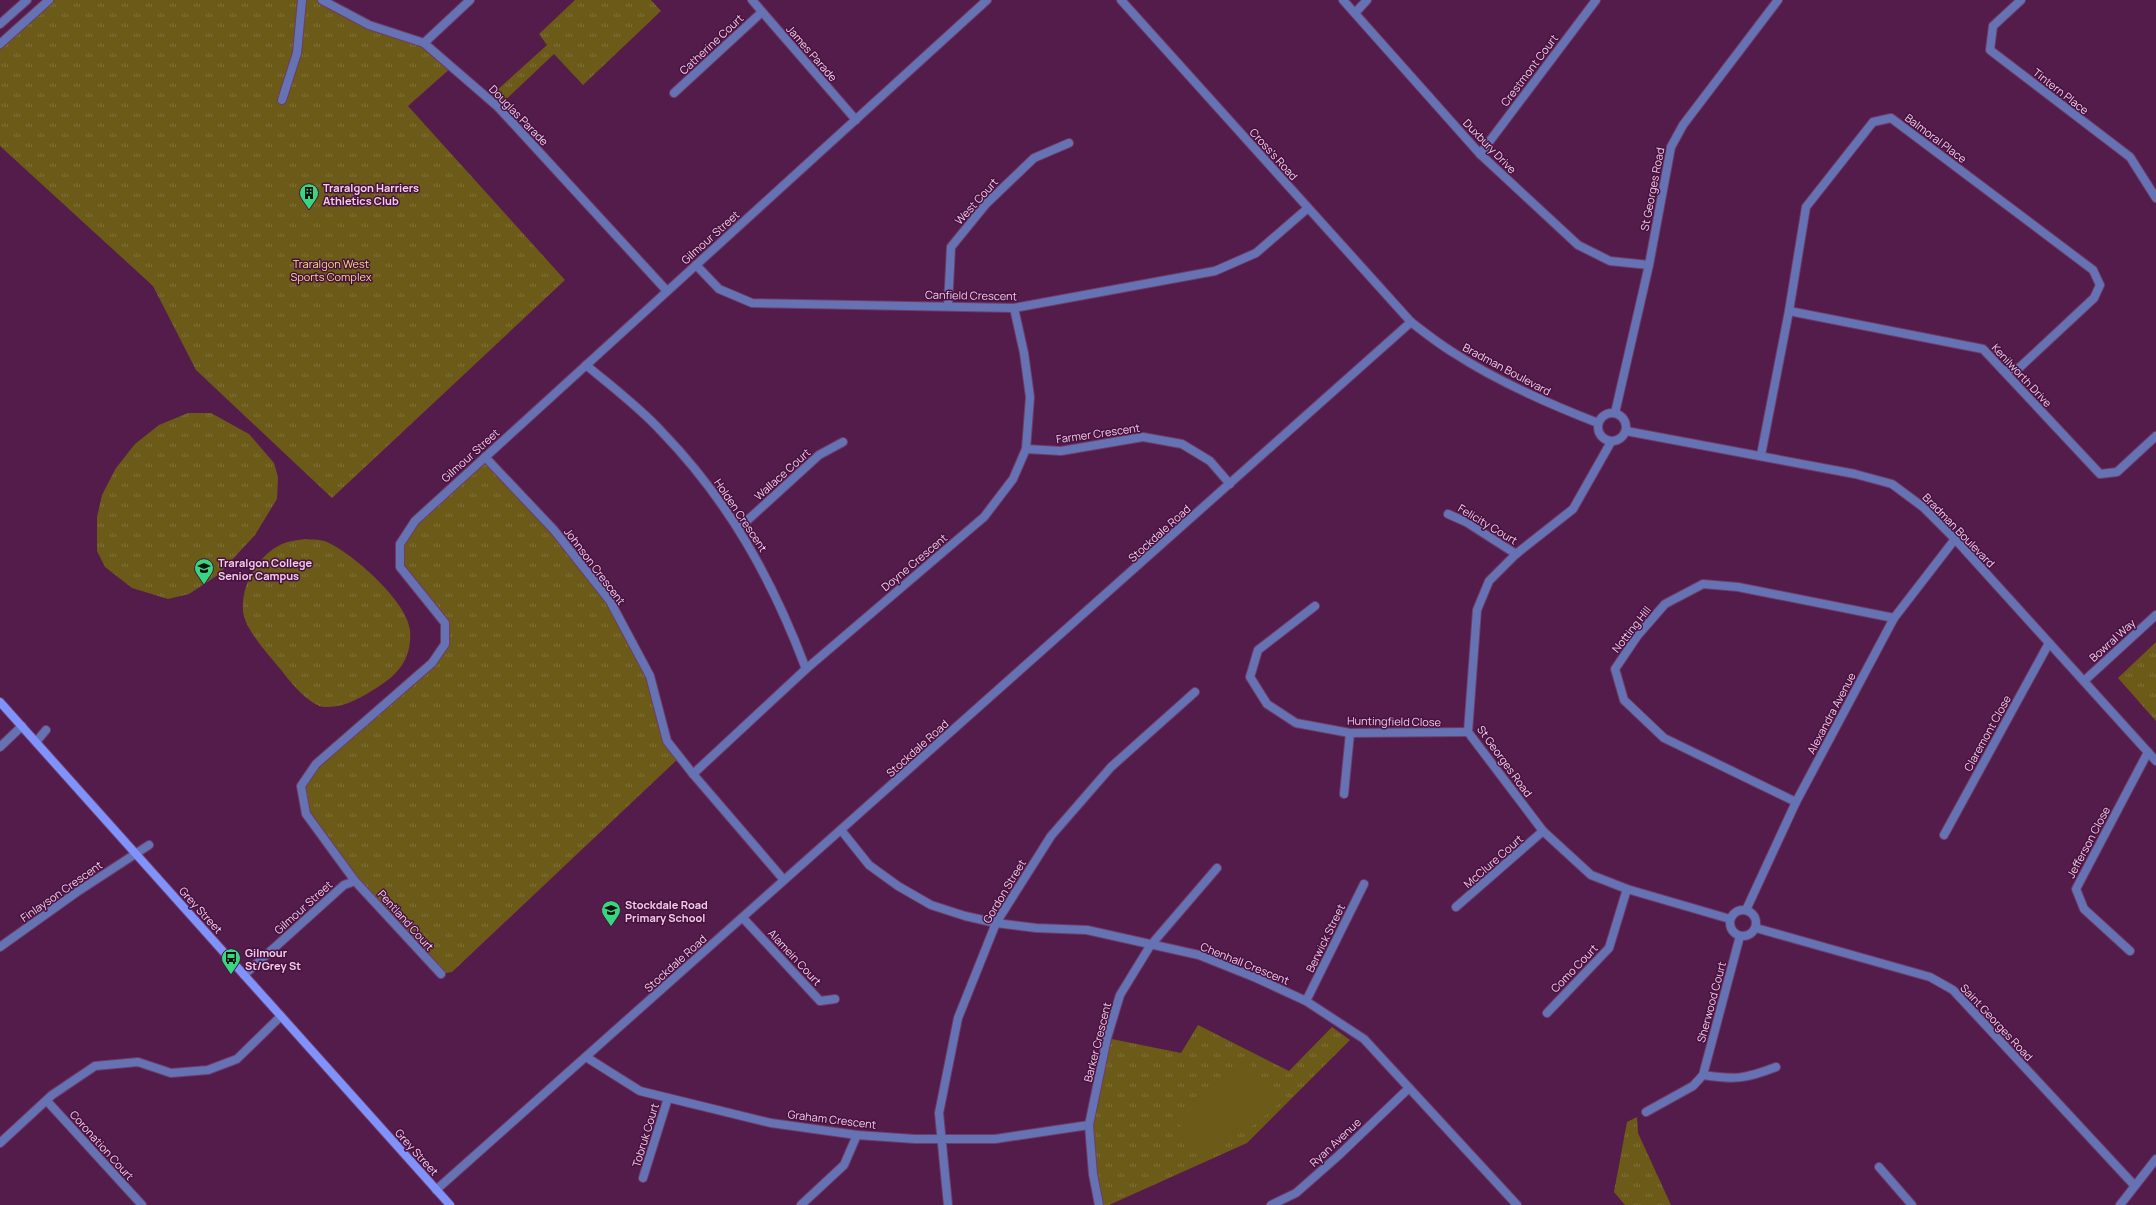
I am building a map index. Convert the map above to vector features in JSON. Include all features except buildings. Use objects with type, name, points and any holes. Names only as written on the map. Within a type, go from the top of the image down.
[{"type":"main road","name":"Grey Street","points":[[0,702],[450,1205]]},
{"type":"street","points":[[0,24],[27,0]]},
{"type":"street","points":[[0,44],[49,0]]},
{"type":"street","points":[[282,100],[297,53],[302,0]]},
{"type":"street","name":"Douglas Parade","points":[[322,0],[370,25],[424,43],[498,107],[667,291]]},
{"type":"street","points":[[424,43],[470,0]]},
{"type":"street","name":"James Parade","points":[[752,0],[856,120]]},
{"type":"street","name":"Gilmour Street","points":[[244,975],[344,885],[355,881],[306,814],[301,786],[316,764],[432,663],[445,644],[445,624],[400,567],[400,544],[415,521],[987,0]]},
{"type":"street","name":"Cross's Road","points":[[1121,0],[1411,322]]},
{"type":"street","name":"Duxbury Drive","points":[[1343,0],[1480,154],[1578,245],[1610,261],[1649,265]]},
{"type":"street","points":[[1355,13],[1367,0]]},
{"type":"street","name":"Crestmont Court","points":[[1480,154],[1596,0]]},
{"type":"street","name":"St Georges Road","points":[[1616,413],[1649,265],[1671,147],[1682,125],[1778,0]]},
{"type":"street","name":"Tintern Place","points":[[2021,0],[1993,26],[1990,50],[2130,157],[2156,198]]},
{"type":"street","name":"Catherine Court","points":[[674,93],[762,12]]},
{"type":"street","name":"Balmoral Place","points":[[1761,455],[1789,311],[1806,208],[1873,122],[1891,118],[2093,270],[2100,285],[2094,298],[2019,368],[2003,370]]},
{"type":"street","name":"West Court","points":[[948,305],[951,247],[986,204],[1034,158],[1069,143]]},
{"type":"street","name":"Canfield Crescent","points":[[696,265],[719,289],[752,303],[948,305],[1014,308],[1215,271],[1256,253],[1308,208]]},
{"type":"street","name":"Doyne Crescent","points":[[693,774],[806,669],[984,517],[1014,479],[1026,449],[1030,397],[1024,353],[1014,308]]},
{"type":"street","name":"Kenilworth Drive","points":[[1789,311],[1983,349],[2100,474],[2117,472],[2156,436]]},
{"type":"street","name":"Bradman Boulevard","points":[[1411,322],[1454,354],[1556,407],[1598,422]]},
{"type":"street","name":"Stockdale Road","points":[[436,1190],[1411,322]]},
{"type":"street","name":"Holden Crescent","points":[[586,365],[661,430],[714,492],[739,528],[762,568],[788,622],[806,669]]},
{"type":"street","points":[[1616,413],[1624,420],[1626,431],[1620,439],[1611,442],[1600,436],[1598,422],[1605,414],[1616,413]]},
{"type":"street","name":"Bradman Boulevard","points":[[1626,431],[1660,439],[1761,455],[1855,474],[1892,484],[1923,507],[1955,539],[2156,761]]},
{"type":"street","name":"Farmer Crescent","points":[[1026,449],[1061,451],[1143,437],[1182,444],[1210,461],[1230,484]]},
{"type":"street","name":"Wallace Court","points":[[739,528],[819,455],[843,442]]},
{"type":"street","name":"St Georges Road","points":[[1611,442],[1573,509],[1516,554],[1489,582],[1477,610],[1468,732],[1543,831],[1591,875],[1627,889],[1730,919]]},
{"type":"street","name":"Johnson Crescent","points":[[485,457],[554,530],[610,601],[650,676],[667,740],[693,774],[784,880]]},
{"type":"street","name":"Felicity Court","points":[[1448,514],[1466,522],[1516,554]]},
{"type":"street","name":"Alexandra Avenue","points":[[1746,910],[1796,802],[1894,618],[1955,539]]},
{"type":"street","name":"Notting Hill","points":[[1796,802],[1664,738],[1624,700],[1615,669],[1638,635],[1665,604],[1703,584],[1738,587],[1894,618]]},
{"type":"street","name":"Huntingfield Close","points":[[1315,606],[1258,650],[1250,677],[1267,704],[1296,723],[1350,733],[1468,732]]},
{"type":"street","name":"Bowral Way","points":[[2084,681],[2156,615]]},
{"type":"street","name":"Claremont Close","points":[[1944,835],[2049,643]]},
{"type":"street","name":"Gordon Street","points":[[948,1205],[939,1113],[958,1018],[996,923],[1051,836],[1112,767],[1195,692]]},
{"type":"street","points":[[0,747],[22,726]]},
{"type":"street","points":[[36,742],[46,730]]},
{"type":"street","points":[[1344,794],[1350,733]]},
{"type":"street","name":"Jefferson Close","points":[[2130,951],[2084,909],[2076,888],[2148,752]]},
{"type":"street","name":"Chenhall Crescent","points":[[841,830],[870,865],[898,886],[930,905],[965,916],[996,923],[1036,928],[1087,930],[1150,946],[1199,955],[1254,977],[1306,1001],[1364,1039],[1517,1205]]},
{"type":"street","name":"McClure Court","points":[[1456,907],[1543,831]]},
{"type":"street","name":"Finlayson Crescent","points":[[0,947],[77,892],[149,845]]},
{"type":"street","name":"Barker Crescent","points":[[1099,1205],[1089,1125],[1106,1038],[1120,996],[1150,946],[1217,868]]},
{"type":"street","name":"Pentland Court","points":[[355,881],[441,974]]},
{"type":"street","name":"Berwick Street","points":[[1306,1001],[1364,884]]},
{"type":"street","name":"Como Court","points":[[1547,1013],[1609,948],[1627,889]]},
{"type":"street","points":[[1746,910],[1754,914],[1757,923],[1756,928],[1749,935],[1740,936],[1730,927],[1730,919],[1736,911],[1746,910]]},
{"type":"street","name":"Alamein Court","points":[[743,918],[820,1001],[836,999]]},
{"type":"street","name":"Saint Georges Road","points":[[1756,928],[1930,976],[1953,990],[2134,1185]]},
{"type":"street","name":"Sherwood Court","points":[[1703,1075],[1740,936]]},
{"type":"street","points":[[0,1142],[46,1101],[95,1066],[138,1062],[171,1073],[208,1070],[237,1059],[281,1016]]},
{"type":"street","name":"Graham Crescent","points":[[586,1057],[640,1091],[771,1123],[857,1134],[915,1139],[995,1139],[1089,1125]]},
{"type":"street","points":[[1646,1112],[1693,1086],[1703,1075],[1726,1078],[1750,1077],[1776,1067]]},
{"type":"street","name":"Ryan Avenue","points":[[1271,1205],[1301,1188],[1338,1156],[1409,1088]]},
{"type":"street","name":"Tobruk Court","points":[[643,1178],[668,1098]]},
{"type":"street","name":"Coronation Court","points":[[46,1101],[142,1205]]},
{"type":"street","points":[[801,1205],[844,1166],[857,1134]]},
{"type":"street","points":[[2120,1205],[2134,1185],[2156,1159]]},
{"type":"street","points":[[1879,1167],[1912,1205]]},
{"type":"green space","name":"Traralgon West Sports Complex","points":[[51,0],[322,0],[369,25],[424,43],[452,67],[408,106],[565,280],[332,498],[196,370],[153,286],[0,146],[0,47]]},
{"type":"green space","points":[[575,0],[651,0],[661,11],[583,85],[554,54],[498,107],[494,93],[547,45],[539,34]]},
{"type":"green space","points":[[188,413],[211,413],[249,434],[274,463],[278,477],[277,499],[255,535],[218,575],[189,594],[168,599],[132,588],[105,567],[97,551],[97,517],[102,495],[116,468],[135,444],[159,425]]},
{"type":"green space","points":[[485,457],[554,530],[610,601],[650,676],[667,741],[680,757],[452,972],[441,974],[363,888],[306,814],[301,786],[316,764],[432,663],[443,648],[445,643],[445,629],[431,605],[410,582],[402,570],[398,557],[400,543],[405,533],[425,510]]},
{"type":"green space","points":[[306,539],[325,541],[338,548],[350,556],[377,579],[389,592],[407,618],[410,630],[407,656],[393,676],[372,691],[353,701],[339,706],[319,706],[307,699],[290,681],[253,634],[248,626],[243,611],[243,601],[248,581],[259,563],[266,555],[282,544]]},
{"type":"green space","points":[[2156,642],[2156,721],[2118,678]]},
{"type":"green space","points":[[1198,1025],[1289,1071],[1332,1027],[1350,1040],[1247,1143],[1109,1205],[1099,1205],[1089,1125],[1107,1038],[1181,1053]]},
{"type":"green space","points":[[1247,1061],[1282,1101],[1245,1132],[1240,1126],[1205,1154],[1174,1118],[1206,1090],[1217,1084]]},
{"type":"green space","points":[[1637,1117],[1638,1133],[1671,1205],[1625,1205],[1614,1192],[1627,1122]]},
{"type":"place","name":"Traralgon Harriers Athletics Club","points":[[309,210]]},
{"type":"place","name":"Traralgon College Senior Campus","points":[[204,585]]},
{"type":"place","name":"Stockdale Road Primary School","points":[[611,927]]},
{"type":"place","name":"Gilmour St/Grey St","points":[[231,975]]}]
